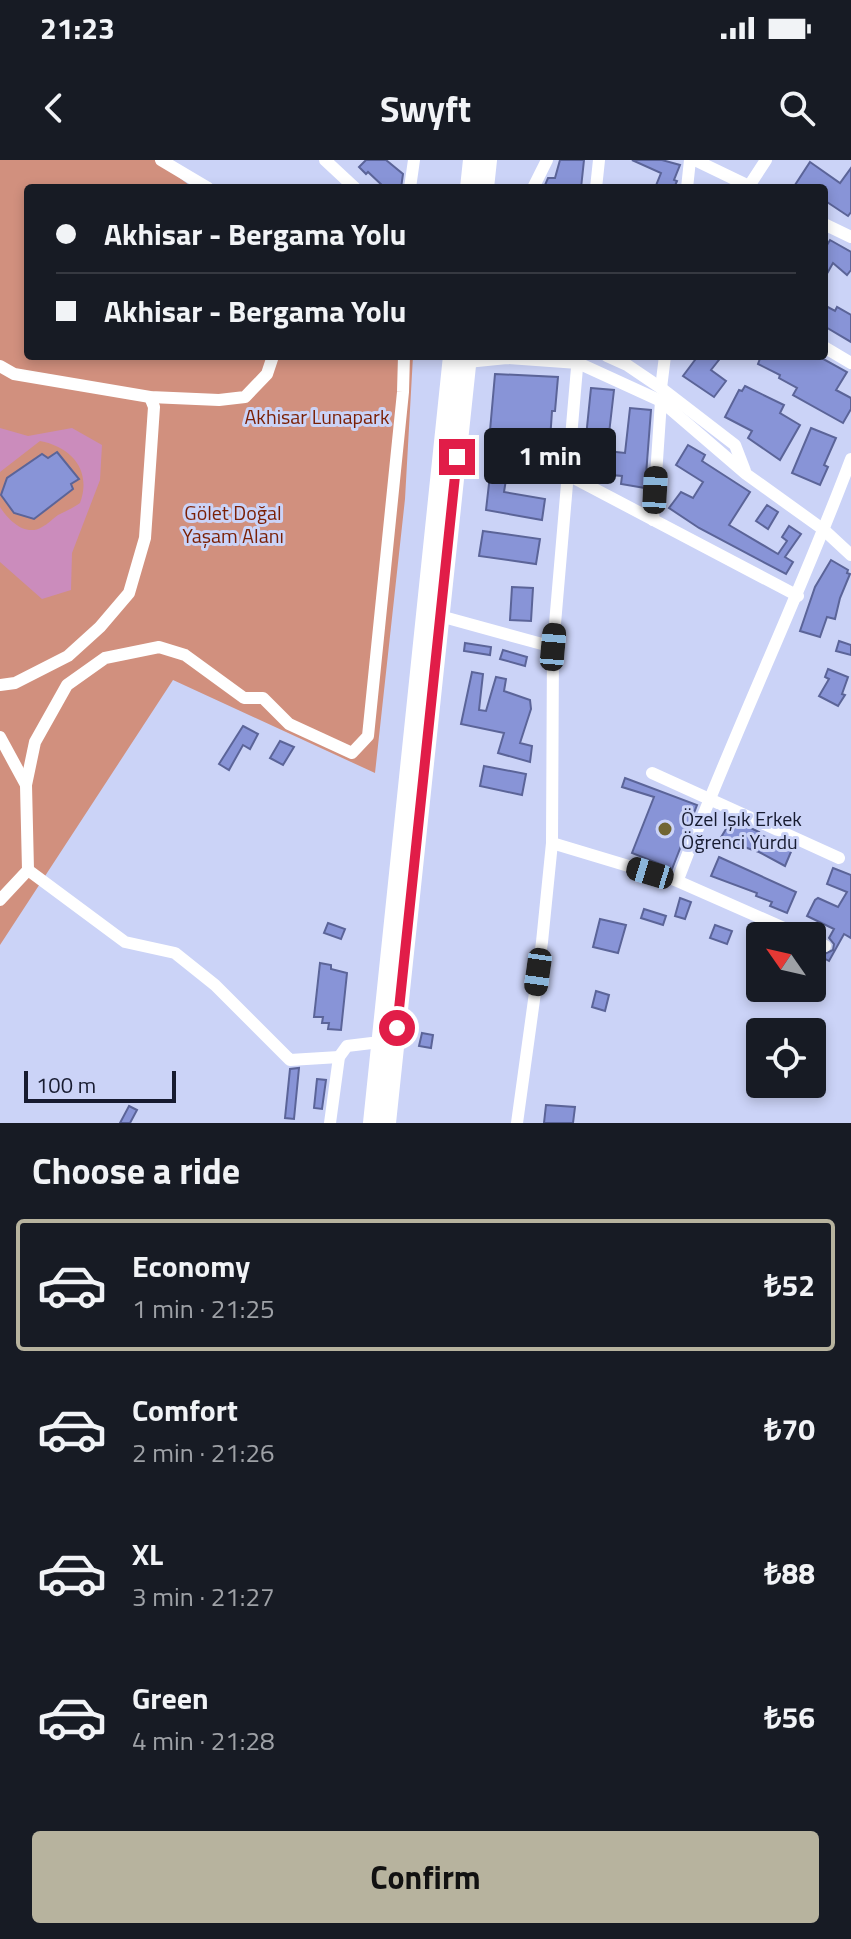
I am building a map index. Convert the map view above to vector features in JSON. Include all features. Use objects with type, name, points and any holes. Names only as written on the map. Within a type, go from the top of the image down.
[{"type":"main road","points":[[469,184],[472,160]]},
{"type":"main road","points":[[485,184],[488,160]]},
{"type":"main road","points":[[387,1123],[440,616],[462,360]]},
{"type":"main road","points":[[372,1123],[462,360]]},
{"type":"street","points":[[161,160],[201,184]]},
{"type":"street","points":[[325,160],[351,184]]},
{"type":"street","points":[[411,184],[414,160]]},
{"type":"street","points":[[535,184],[547,160]]},
{"type":"street","points":[[596,184],[599,160]]},
{"type":"street","points":[[688,184],[693,160],[745,184]]},
{"type":"street","points":[[753,184],[766,160]]},
{"type":"street","points":[[828,226],[851,237]]},
{"type":"street","points":[[828,349],[851,363]]},
{"type":"street","points":[[0,366],[14,374],[150,397],[219,400],[245,397],[267,374],[272,360]]},
{"type":"street","points":[[0,900],[28,870],[26,785],[35,742],[67,685],[105,658],[159,647],[185,655],[244,698],[263,698],[289,724],[352,753],[368,736],[404,360]]},
{"type":"street","points":[[517,1123],[552,843],[553,647],[578,360]]},
{"type":"street","points":[[580,360],[661,394]]},
{"type":"street","points":[[616,360],[627,365],[661,394],[746,474],[824,530],[851,555]]},
{"type":"street","points":[[653,520],[665,360]]},
{"type":"street","points":[[0,685],[15,683],[68,656],[100,627],[129,593],[145,538],[154,407],[150,397]]},
{"type":"street","points":[[675,880],[679,877],[708,800],[798,596],[851,459]]},
{"type":"street","points":[[568,475],[798,596]]},
{"type":"street","points":[[440,616],[553,647]]},
{"type":"street","points":[[0,737],[26,785]]},
{"type":"street","points":[[652,773],[839,858]]},
{"type":"street","points":[[552,843],[675,880],[770,922]]},
{"type":"street","points":[[28,870],[125,942],[175,953],[215,985],[290,1060],[339,1057]]},
{"type":"street","points":[[330,1123],[339,1057],[347,1046],[380,1042]]},
{"type":"green space","name":"Gölet Doğal Yaşam Alanı","points":[[0,160],[156,160],[188,184],[24,184],[24,360],[413,360],[405,499],[375,773],[173,680],[0,945]]},
{"type":"shaded area","points":[[0,428],[28,436],[72,428],[102,445],[100,480],[72,553],[71,590],[42,599],[0,562],[0,507],[13,522],[24,529],[36,530],[80,503],[83,491],[81,471],[70,455],[40,441],[0,472]]},
{"type":"building","points":[[366,160],[386,160],[403,174],[402,184],[381,184],[359,167]]},
{"type":"building","points":[[560,160],[584,160],[581,184],[545,184],[548,178],[555,178]]},
{"type":"building","points":[[632,160],[662,160],[680,165],[674,180],[676,184],[657,184],[661,173]]},
{"type":"building","points":[[810,162],[840,183],[851,168],[851,212],[848,216],[828,203],[828,184],[796,184]]},
{"type":"building","points":[[830,240],[851,252],[851,270],[847,275],[833,263],[828,272]]},
{"type":"building","points":[[828,307],[835,311],[837,307],[851,315],[851,342],[828,328]]},
{"type":"building","points":[[695,360],[719,360],[711,370],[726,381],[714,397],[683,376]]},
{"type":"building","points":[[760,360],[825,360],[847,372],[836,390],[851,398],[851,409],[843,423],[793,395],[797,388],[758,364]]},
{"type":"building","points":[[495,374],[558,377],[548,470],[544,470],[540,482],[522,477],[525,446],[489,442]]},
{"type":"building","points":[[745,386],[784,405],[780,413],[800,425],[780,460],[748,438],[752,431],[725,417],[739,390],[742,391]]},
{"type":"building","points":[[591,388],[614,390],[607,451],[625,453],[630,408],[651,410],[645,488],[621,484],[622,476],[600,474],[587,463]]},
{"type":"building","points":[[811,428],[836,438],[824,465],[828,467],[820,485],[792,473]]},
{"type":"building","points":[[688,445],[705,455],[702,461],[750,492],[729,525],[778,554],[787,541],[782,537],[789,526],[801,534],[785,557],[793,562],[786,574],[699,528],[669,508],[681,492],[693,498],[703,482],[676,465]]},
{"type":"building","points":[[57,452],[79,479],[71,484],[73,489],[34,519],[14,513],[1,495],[7,478],[42,454],[48,458]]},
{"type":"building","points":[[489,463],[508,467],[504,492],[545,499],[542,520],[486,510]]},
{"type":"building","points":[[767,505],[778,512],[768,529],[756,521]]},
{"type":"building","points":[[483,531],[540,539],[536,564],[479,556]]},
{"type":"building","points":[[831,560],[850,574],[835,619],[827,617],[820,637],[800,631],[815,587]]},
{"type":"building","points":[[512,587],[533,588],[531,621],[510,620]]},
{"type":"building","points":[[839,641],[851,645],[851,655],[836,651]]},
{"type":"building","points":[[465,643],[491,647],[490,655],[464,651]]},
{"type":"building","points":[[503,650],[527,657],[525,666],[500,659]]},
{"type":"building","points":[[828,669],[848,677],[842,694],[845,695],[838,706],[819,696],[829,679],[825,677]]},
{"type":"building","points":[[472,672],[483,674],[479,710],[486,711],[496,677],[506,679],[504,691],[530,700],[531,709],[520,743],[532,746],[530,762],[498,753],[504,733],[461,724]]},
{"type":"building","points":[[243,726],[258,734],[250,749],[243,745],[229,770],[219,764]]},
{"type":"building","points":[[280,741],[294,747],[283,765],[270,758]]},
{"type":"building","points":[[484,766],[526,774],[522,795],[480,786]]},
{"type":"building","name":"Özel Işık Erkek Öğrenci Yurdu","points":[[625,778],[697,805],[672,869],[632,853],[654,797],[622,787]]},
{"type":"building","points":[[732,819],[758,834],[793,847],[785,866],[759,852],[720,839]]},
{"type":"building","points":[[719,857],[796,892],[787,913],[770,906],[772,902],[756,896],[757,893],[711,876]]},
{"type":"building","points":[[833,868],[851,875],[851,938],[844,934],[829,961],[826,953],[833,950],[834,944],[829,938],[834,929],[826,922],[807,916],[818,898],[838,907],[847,892],[827,884]]},
{"type":"building","points":[[680,898],[691,902],[685,919],[675,916]]},
{"type":"building","points":[[644,909],[666,916],[663,925],[641,918]]},
{"type":"building","points":[[600,919],[626,925],[618,953],[593,947]]},
{"type":"building","points":[[328,923],[345,929],[341,939],[324,933]]},
{"type":"building","points":[[715,925],[732,931],[727,944],[710,938]]},
{"type":"building","points":[[320,963],[347,973],[341,1030],[328,1029],[329,1023],[322,1023],[323,1017],[314,1017]]},
{"type":"building","points":[[596,991],[609,995],[605,1011],[592,1007]]},
{"type":"building","points":[[422,1033],[433,1035],[431,1048],[419,1046]]},
{"type":"building","points":[[299,1068],[294,1119],[285,1118],[290,1069]]},
{"type":"building","points":[[317,1079],[326,1080],[322,1109],[314,1108]]},
{"type":"building","points":[[546,1105],[575,1107],[573,1123],[544,1123]]},
{"type":"building","points":[[129,1106],[137,1110],[130,1123],[120,1123]]},
{"type":"place","name":"Özel Işık Erkek Öğrenci Yurdu","points":[[665,829]]},
{"type":"route","points":[[397,1028],[457,457]]},
{"type":"park label","name":"Akhisar Lunapark","points":[[317,416]]}]
